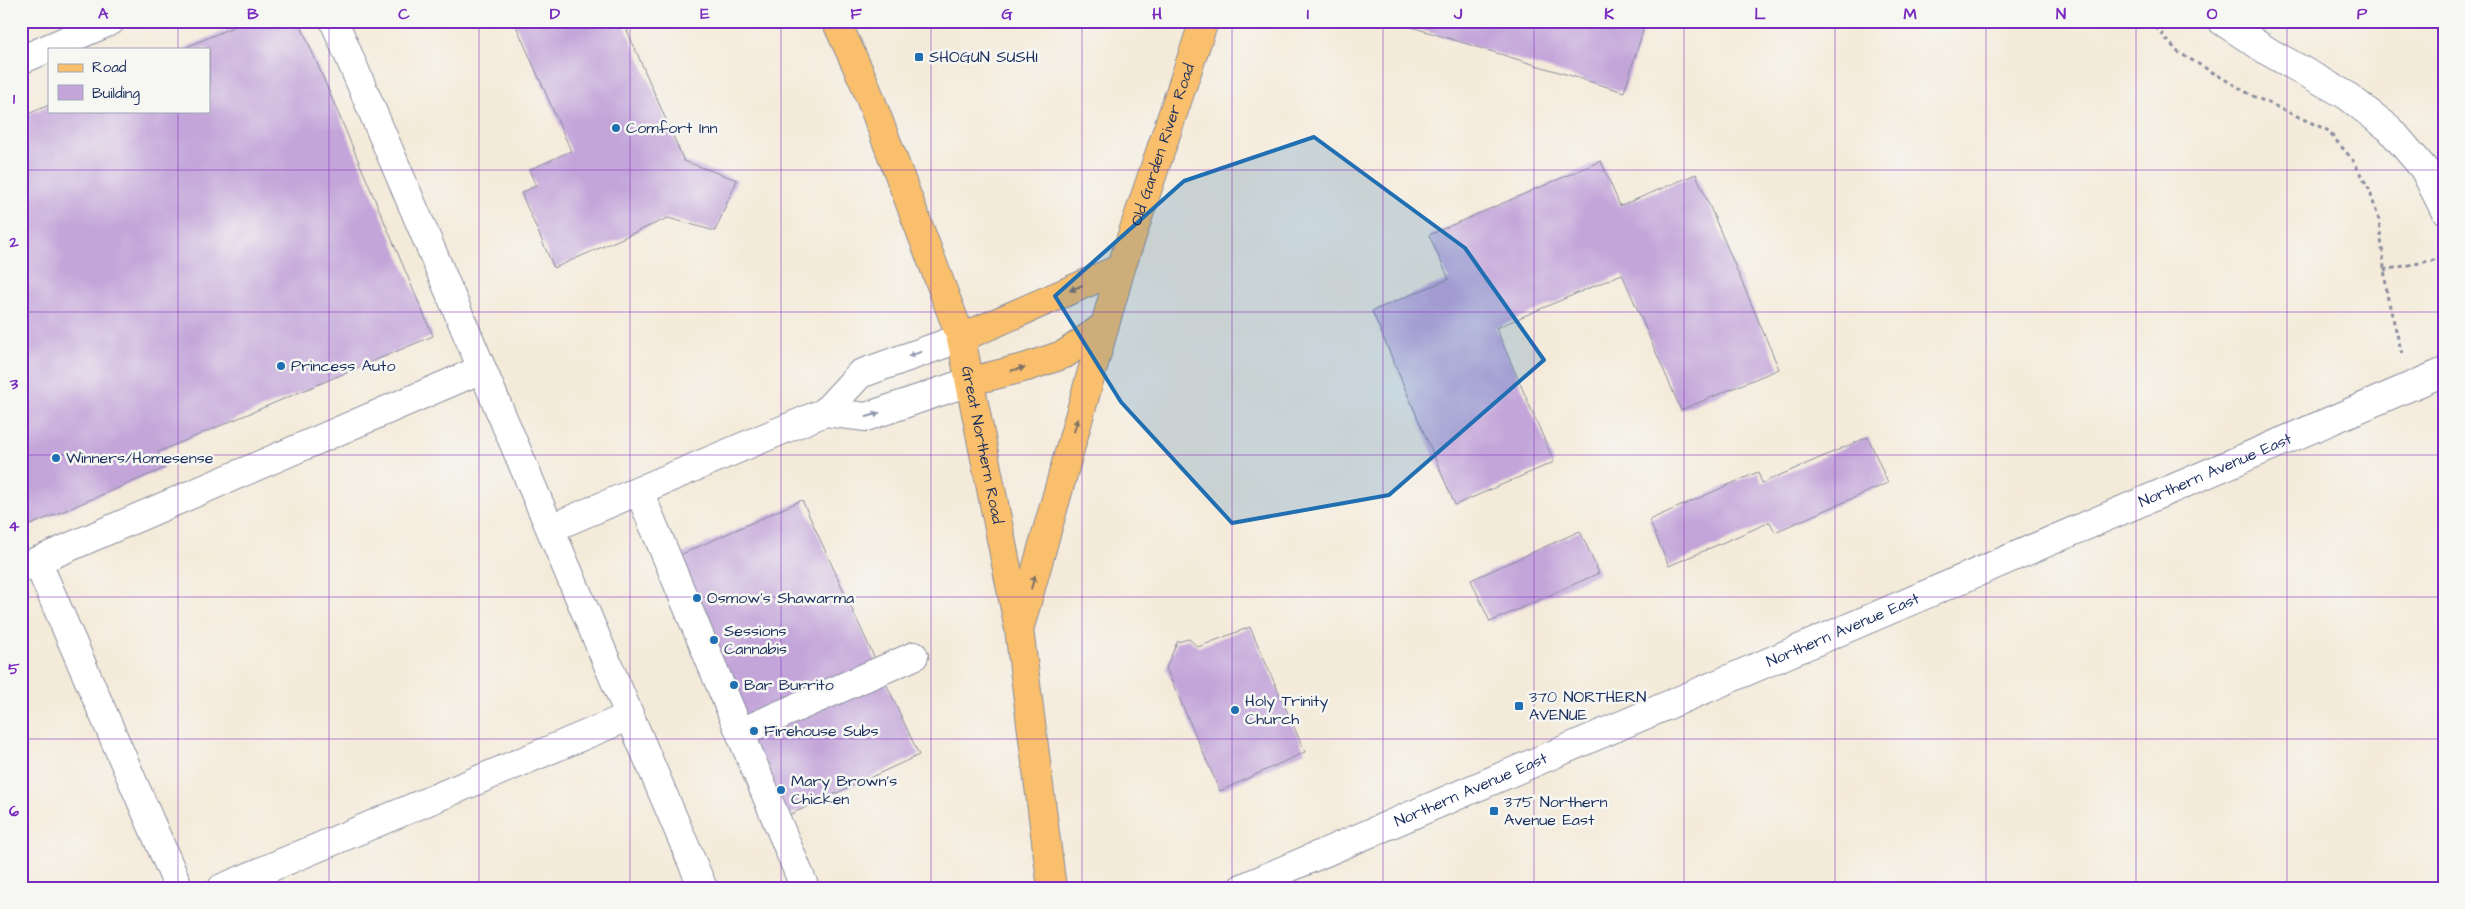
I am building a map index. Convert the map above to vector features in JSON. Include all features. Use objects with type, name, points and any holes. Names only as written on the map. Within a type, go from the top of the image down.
[{"type":"main road","name":"Great Northern Road","points":[[836,21],[864,82],[961,338],[1020,629],[1052,888]]},
{"type":"main road","name":"Old Garden River Road","points":[[1020,629],[1120,268],[1204,21]]},
{"type":"main road","points":[[961,338],[1120,268]]},
{"type":"main road","points":[[970,381],[1027,367],[1065,354],[1104,326]]},
{"type":"street","points":[[49,48],[111,21]]},
{"type":"street","points":[[334,21],[703,888]]},
{"type":"street","points":[[2222,21],[2269,52],[2346,95],[2390,129],[2424,169],[2444,209]]},
{"type":"street","points":[[21,60],[48,48]]},
{"type":"street","points":[[551,528],[825,412],[860,374],[961,338]]},
{"type":"street","points":[[179,888],[29,564],[482,369]]},
{"type":"street","name":"Northern Avenue East","points":[[1242,888],[2444,372]]},
{"type":"street","points":[[825,412],[866,417],[970,381]]},
{"type":"street","points":[[639,491],[805,888]]},
{"type":"street","points":[[740,732],[914,656]]},
{"type":"street","points":[[222,888],[273,878],[630,716]]},
{"type":"path","points":[[2150,21],[2178,52],[2253,96],[2327,130],[2352,159],[2369,189],[2379,220],[2387,295],[2410,386]]},
{"type":"path","points":[[2384,270],[2444,258]]},
{"type":"highlighted area","points":[[1314,137],[1465,248],[1544,360],[1389,495],[1232,523],[1121,402],[1055,296],[1184,181]]},
{"type":"building","points":[[247,21],[299,21],[433,336],[158,452],[165,468],[21,529],[21,117],[48,105],[48,112],[210,112],[210,48],[184,48]]},
{"type":"building","name":"Comfort Inn","points":[[514,21],[623,21],[684,161],[737,180],[715,231],[668,218],[554,268],[521,193],[536,186],[529,170],[571,151]]},
{"type":"building","points":[[1406,21],[1646,21],[1624,92],[1405,25]]},
{"type":"building","points":[[1601,161],[1620,206],[1696,174],[1779,369],[1681,410],[1622,274],[1496,328],[1554,462],[1455,505],[1372,311],[1449,279],[1429,235]]},
{"type":"building","points":[[1868,437],[1888,483],[1775,532],[1770,522],[1669,566],[1649,520],[1758,472],[1762,483]]},
{"type":"building","points":[[802,500],[919,755],[776,821],[658,565]]},
{"type":"building","points":[[1580,531],[1599,573],[1490,622],[1471,580]]},
{"type":"building","name":"Holy Trinity Church","points":[[1250,627],[1305,752],[1220,791],[1166,668],[1177,642],[1189,639],[1198,647]]},
{"type":"place","name":"SHOGUN SUSHI","points":[[919,57]]},
{"type":"place","name":"Comfort Inn","points":[[616,128]]},
{"type":"place","name":"Princess Auto","points":[[281,366]]},
{"type":"place","name":"Winners/Homesense","points":[[56,458]]},
{"type":"place","name":"Osmow’s Shawarma","points":[[697,598]]},
{"type":"place","name":"Sessions Cannabis","points":[[714,640]]},
{"type":"place","name":"Bar Burrito","points":[[734,685]]},
{"type":"place","name":"370 NORTHERN AVENUE","points":[[1519,706]]},
{"type":"place","name":"Holy Trinity Church","points":[[1235,710]]},
{"type":"place","name":"Firehouse Subs","points":[[754,731]]},
{"type":"place","name":"Mary Brown’s Chicken","points":[[781,790]]},
{"type":"place","name":"375 Northern Avenue East","points":[[1494,811]]}]
